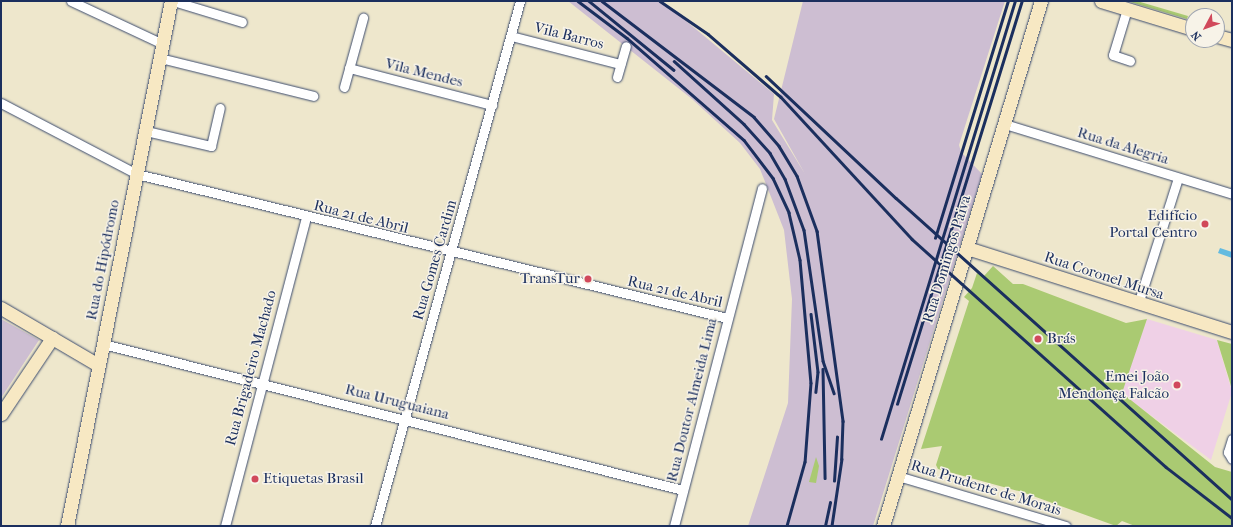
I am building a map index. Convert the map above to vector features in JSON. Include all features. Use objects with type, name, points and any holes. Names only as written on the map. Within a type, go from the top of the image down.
[{"type":"street","points":[[71,1],[163,44]]},
{"type":"street","points":[[172,1],[242,22]]},
{"type":"street","name":"Rua do Hipódromo","points":[[67,526],[172,1]]},
{"type":"street","name":"Rua Gomes Cardim","points":[[375,526],[404,418],[452,254],[520,1]]},
{"type":"street","name":"Rua Domingos Paiva","points":[[883,526],[1041,1]]},
{"type":"street","points":[[1101,1],[1185,26]]},
{"type":"street","points":[[1128,9],[1113,54],[1130,61]]},
{"type":"street","points":[[344,87],[363,18]]},
{"type":"street","name":"Vila Barros","points":[[510,36],[620,64]]},
{"type":"street","points":[[617,77],[626,46]]},
{"type":"street","points":[[160,58],[313,96]]},
{"type":"street","name":"Vila Mendes","points":[[349,68],[492,105]]},
{"type":"street","name":"Rua 21 de Abril","points":[[1,103],[137,174],[452,254],[727,318]]},
{"type":"street","points":[[146,131],[211,146],[220,108]]},
{"type":"street","name":"Rua da Alegria","points":[[1005,124],[1232,194]]},
{"type":"street","points":[[1138,304],[1178,178]]},
{"type":"street","name":"Rua Doutor Almeida Lima","points":[[674,526],[762,188]]},
{"type":"street","name":"Rua Brigadeiro Machado","points":[[225,526],[306,217]]},
{"type":"street","name":"Rua Coronel Mursa","points":[[967,248],[1138,304],[1232,332]]},
{"type":"street","points":[[1,308],[98,365]]},
{"type":"street","points":[[1,414],[52,338]]},
{"type":"street","name":"Rua Uruguaiana","points":[[103,344],[404,418],[683,490]]},
{"type":"street","points":[[1232,439],[1228,452],[1232,459]]},
{"type":"street","name":"Rua Prudente de Morais","points":[[898,476],[1066,526]]},
{"type":"shaded area","points":[[568,1],[662,1],[774,94],[772,120],[805,174],[774,119],[803,1],[1005,1],[959,145],[961,152],[982,174],[873,526],[748,526],[788,403],[792,299],[784,230],[760,169],[740,143],[692,99]]},
{"type":"shaded area","points":[[1,319],[39,340],[1,398]]},
{"type":"shaded area","name":"Emei João Mendonça Falcão","points":[[1147,319],[1217,340],[1232,392],[1211,460],[1121,393]]},
{"type":"green space","points":[[1127,1],[1137,1],[1185,15],[1185,18]]},
{"type":"green space","points":[[993,266],[1013,284],[1023,284],[1126,323],[1147,319],[1122,393],[1215,467],[1232,472],[1232,526],[1135,526],[1122,521],[1116,526],[1022,492],[938,469],[936,465],[942,446],[921,449],[969,301],[964,297],[972,288],[977,273],[984,276]]},
{"type":"green space","points":[[1217,340],[1232,344],[1232,390],[1229,379]]},
{"type":"green space","points":[[816,457],[819,466],[816,483],[809,482]]},
{"type":"water","points":[[1220,248],[1232,252],[1232,258],[1218,253]]},
{"type":"railway","points":[[578,1],[627,38],[744,140],[773,178],[789,213],[800,260],[811,383],[805,462],[787,526]]},
{"type":"railway","points":[[589,1],[674,70]]},
{"type":"railway","points":[[602,1],[754,117],[779,146],[797,176],[817,231],[843,421],[842,459],[832,526]]},
{"type":"railway","points":[[660,1],[708,34],[781,97],[912,239],[1166,467],[1232,518]]},
{"type":"railway","points":[[935,238],[1008,1]]},
{"type":"railway","points":[[881,439],[1015,1]]},
{"type":"railway","points":[[897,404],[1022,1]]},
{"type":"railway","points":[[674,61],[744,124],[770,153],[785,179],[804,230],[823,361],[834,393]]},
{"type":"railway","points":[[766,76],[896,198],[1232,499]]},
{"type":"railway","points":[[811,314],[818,372],[816,392]]},
{"type":"railway","points":[[823,369],[825,478]]},
{"type":"railway","points":[[834,481],[837,437]]},
{"type":"railway","points":[[825,526],[830,503]]},
{"type":"place","name":"Edifício Portal Centro","points":[[1205,224]]},
{"type":"place","name":"TransTur","points":[[588,279]]},
{"type":"place","name":"Brás","points":[[1038,339]]},
{"type":"place","name":"Emei João Mendonça Falcão","points":[[1177,385]]},
{"type":"place","name":"Etiquetas Brasil","points":[[255,479]]}]
